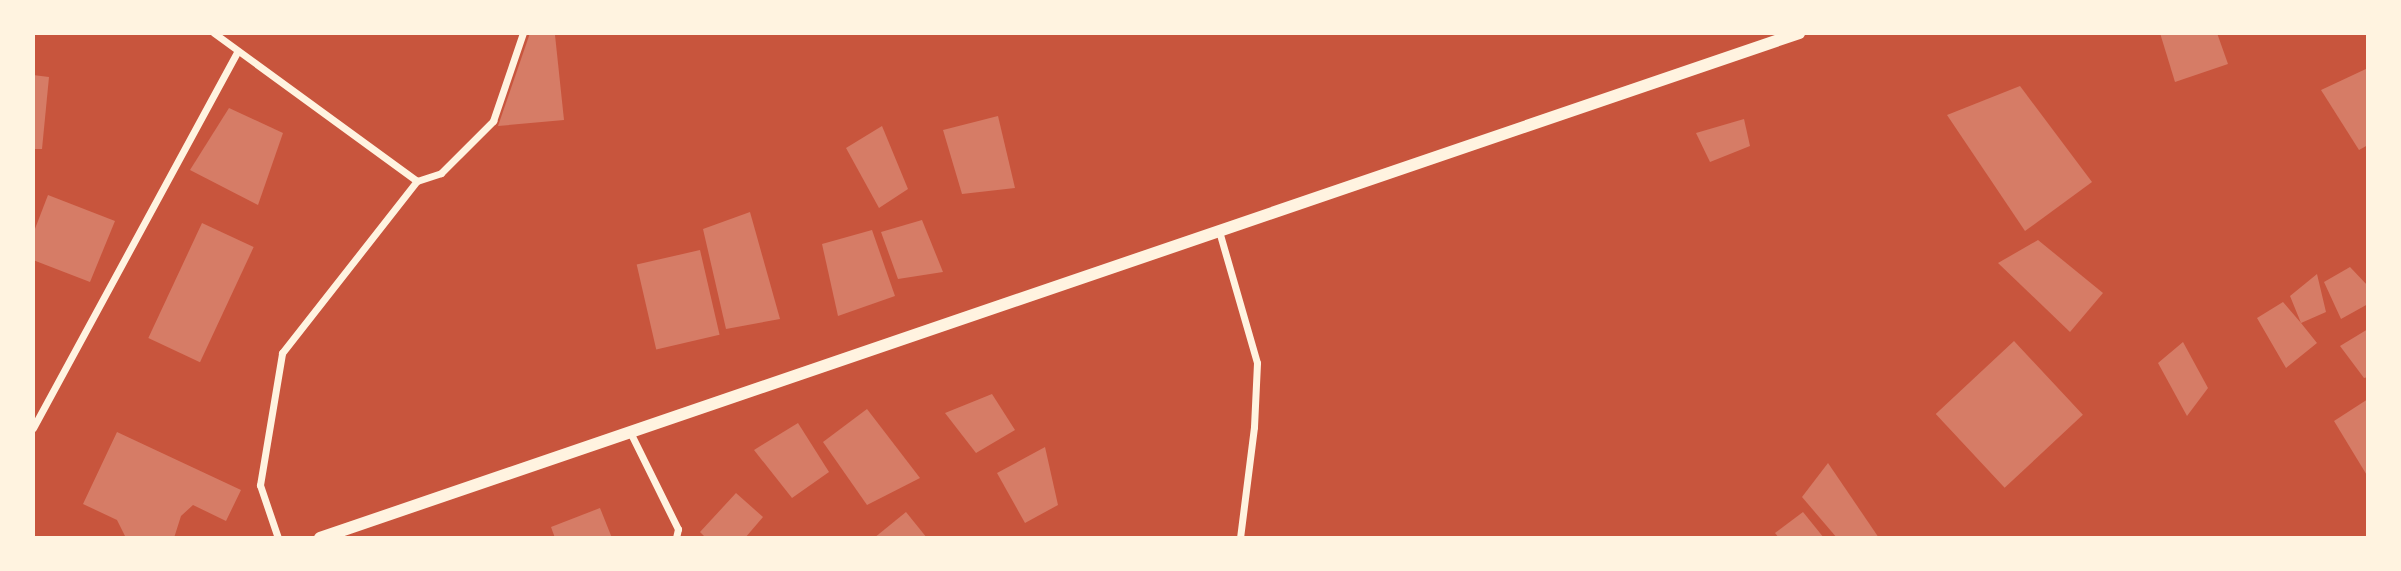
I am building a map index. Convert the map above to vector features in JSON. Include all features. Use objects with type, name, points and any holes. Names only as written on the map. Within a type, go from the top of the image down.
[{"type":"street","points":[[214,33],[417,181]]},
{"type":"street","points":[[278,538],[260,485],[282,354],[417,181],[441,173],[493,121],[523,33]]},
{"type":"street","points":[[320,538],[1799,33]]},
{"type":"street","points":[[33,428],[238,51]]},
{"type":"street","points":[[1219,231],[1257,363],[1254,428],[1240,538]]},
{"type":"street","points":[[631,434],[678,528],[676,538]]},
{"type":"building","points":[[530,33],[555,35],[564,120],[498,126]]},
{"type":"building","points":[[2160,33],[2217,33],[2228,64],[2175,82]]},
{"type":"building","points":[[2368,68],[2368,145],[2359,150],[2321,90]]},
{"type":"building","points":[[33,75],[49,77],[42,149],[33,149]]},
{"type":"building","points":[[2020,86],[2092,182],[2025,231],[1947,115]]},
{"type":"building","points":[[229,108],[283,133],[258,205],[190,170]]},
{"type":"building","points":[[998,116],[1015,188],[962,194],[943,130]]},
{"type":"building","points":[[1744,119],[1750,146],[1710,162],[1696,133]]},
{"type":"building","points":[[882,126],[908,189],[879,208],[846,148]]},
{"type":"building","points":[[48,195],[115,221],[90,282],[33,260],[33,234]]},
{"type":"building","points":[[750,212],[780,319],[726,329],[703,229]]},
{"type":"building","points":[[922,220],[943,272],[898,279],[881,232]]},
{"type":"building","points":[[202,223],[254,247],[200,362],[148,338]]},
{"type":"building","points":[[872,230],[895,296],[838,316],[822,244]]},
{"type":"building","points":[[2038,240],[2103,293],[2070,332],[1998,263]]},
{"type":"building","points":[[700,250],[720,335],[656,349],[637,265]]},
{"type":"building","points":[[2350,267],[2368,286],[2368,304],[2341,319],[2324,282]]},
{"type":"building","points":[[2317,274],[2326,312],[2301,323],[2290,296]]},
{"type":"building","points":[[2283,302],[2317,343],[2286,368],[2257,318]]},
{"type":"building","points":[[2368,329],[2368,377],[2364,378],[2340,346]]},
{"type":"building","points":[[2014,341],[2083,415],[2005,488],[1936,414]]},
{"type":"building","points":[[2183,342],[2208,388],[2187,416],[2158,363]]},
{"type":"building","points":[[992,394],[1015,430],[976,453],[945,413]]},
{"type":"building","points":[[2368,399],[2368,477],[2334,421]]},
{"type":"building","points":[[867,409],[920,478],[867,505],[823,442]]},
{"type":"building","points":[[798,423],[829,472],[792,498],[754,450]]},
{"type":"building","points":[[117,432],[241,490],[226,521],[193,505],[181,516],[174,538],[126,538],[117,520],[83,504]]},
{"type":"building","points":[[1045,447],[1058,505],[1025,523],[997,473]]},
{"type":"building","points":[[1828,463],[1879,538],[1837,538],[1802,497]]},
{"type":"building","points":[[736,493],[763,517],[745,538],[706,538],[700,532]]},
{"type":"building","points":[[600,508],[612,538],[555,538],[551,527]]},
{"type":"building","points":[[906,512],[927,538],[874,538]]},
{"type":"building","points":[[1803,512],[1824,538],[1779,538],[1775,533]]}]
